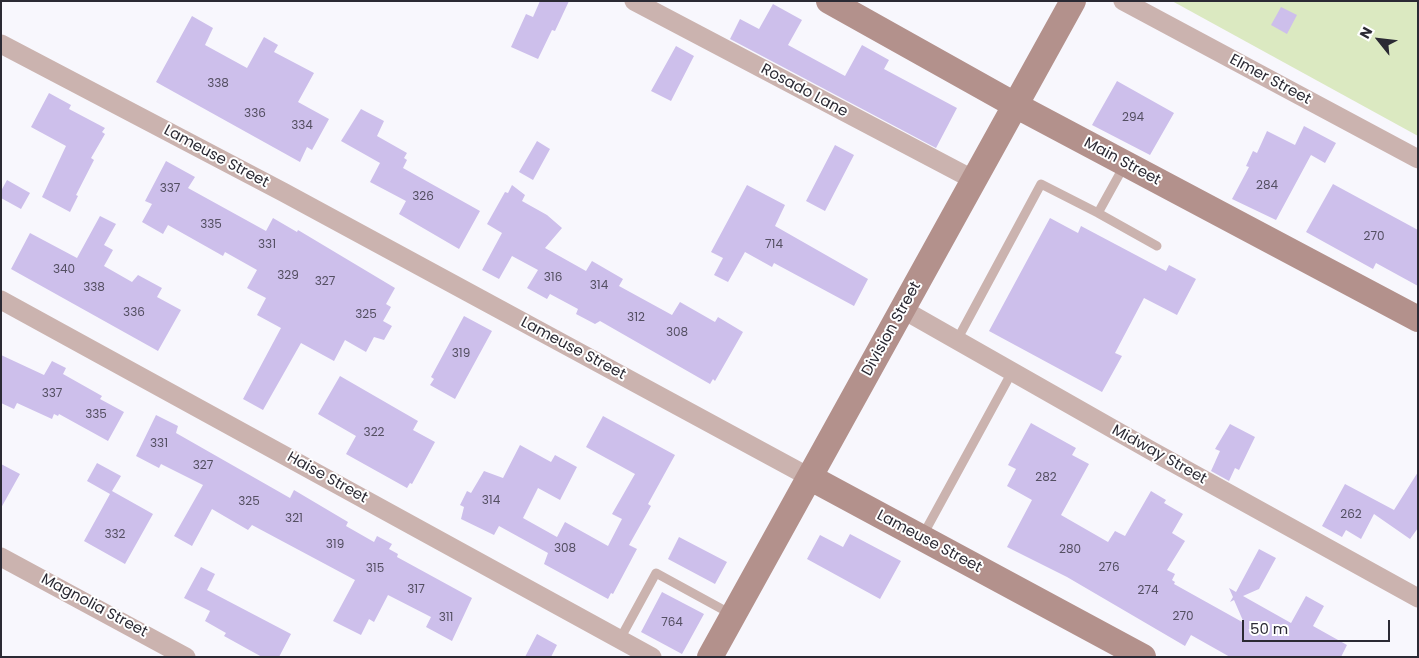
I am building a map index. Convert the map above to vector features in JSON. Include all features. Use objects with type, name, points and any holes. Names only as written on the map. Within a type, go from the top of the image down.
[{"type":"street","name":"Rosado Lane","points":[[634,1],[974,180]]},
{"type":"street","name":"Main Street","points":[[829,1],[1015,105],[1418,319]]},
{"type":"street","name":"Division Street","points":[[710,657],[811,478],[1072,1]]},
{"type":"street","name":"Elmer Street","points":[[1122,1],[1418,159]]},
{"type":"street","name":"Lameuse Street","points":[[1,44],[283,192],[1143,657]]},
{"type":"street","name":"Haise Street","points":[[1,300],[652,657]]},
{"type":"street","name":"Midway Street","points":[[902,310],[1418,598]]},
{"type":"street","name":"Magnolia Street","points":[[1,557],[186,657]]},
{"type":"lane","points":[[1098,213],[1126,164]]},
{"type":"lane","points":[[957,340],[1041,184],[1157,246]]},
{"type":"lane","points":[[922,537],[1012,372]]},
{"type":"lane","points":[[620,640],[656,574],[733,615]]},
{"type":"green space","points":[[1172,1],[1418,1],[1418,136]]},
{"type":"building","points":[[540,1],[569,1],[555,31],[552,30],[538,59],[511,47],[526,14],[533,17]]},
{"type":"building","points":[[773,4],[802,20],[788,45],[845,76],[862,45],[889,60],[884,69],[957,108],[936,148],[730,39],[740,19],[759,29]]},
{"type":"building","points":[[1281,7],[1297,15],[1287,34],[1271,25]]},
{"type":"building","points":[[192,16],[213,28],[205,45],[247,68],[264,37],[278,45],[274,52],[314,73],[298,102],[329,119],[312,150],[307,147],[300,162],[156,82]]},
{"type":"building","points":[[676,46],[694,56],[671,101],[651,91]]},
{"type":"building","points":[[1117,81],[1174,113],[1150,155],[1092,125]]},
{"type":"building","points":[[49,93],[71,105],[69,109],[105,128],[102,132],[105,134],[91,158],[94,160],[76,195],[78,196],[70,212],[42,197],[66,146],[31,127]]},
{"type":"building","points":[[361,109],[384,121],[377,136],[407,153],[404,158],[407,160],[403,168],[480,211],[459,249],[399,214],[406,201],[370,182],[380,163],[341,141]]},
{"type":"building","points":[[1304,126],[1336,143],[1325,163],[1311,155],[1276,220],[1232,199],[1249,167],[1246,166],[1253,151],[1257,153],[1267,131],[1295,145]]},
{"type":"building","points":[[537,141],[550,149],[533,180],[519,172]]},
{"type":"building","points":[[835,145],[854,155],[825,211],[806,201]]},
{"type":"building","points":[[166,161],[195,177],[188,188],[266,231],[273,218],[297,232],[298,230],[395,288],[386,304],[391,307],[383,321],[392,326],[384,340],[374,337],[366,352],[345,340],[334,361],[301,343],[263,410],[243,399],[281,328],[257,315],[266,298],[247,288],[257,270],[225,252],[223,256],[168,225],[163,234],[142,222],[152,204],[145,201]]},
{"type":"building","points":[[7,180],[30,193],[21,209],[1,198],[1,191]]},
{"type":"building","points":[[1333,184],[1418,230],[1418,286],[1376,263],[1373,269],[1306,232]]},
{"type":"building","points":[[512,185],[525,195],[522,201],[547,215],[562,228],[545,248],[586,271],[592,261],[623,279],[619,286],[672,315],[680,302],[715,322],[718,317],[743,332],[715,381],[713,379],[710,384],[600,321],[595,324],[576,314],[578,309],[550,294],[547,299],[527,288],[538,270],[512,256],[499,279],[482,270],[502,233],[487,224],[505,192],[508,193]]},
{"type":"building","points":[[747,185],[785,205],[775,226],[868,279],[854,306],[774,263],[772,267],[745,252],[728,282],[714,275],[723,258],[711,252]]},
{"type":"building","points":[[100,216],[116,224],[104,245],[113,250],[104,266],[132,282],[138,275],[162,288],[157,297],[181,310],[158,351],[11,269],[30,233],[77,258]]},
{"type":"building","points":[[1050,218],[1078,233],[1081,226],[1166,271],[1169,265],[1196,279],[1177,315],[1144,298],[1115,353],[1122,356],[1102,392],[989,331]]},
{"type":"building","points":[[464,316],[492,331],[455,399],[430,385],[434,379],[431,377]]},
{"type":"building","points":[[1,355],[44,375],[52,361],[66,368],[63,374],[102,396],[100,399],[124,412],[108,441],[59,414],[58,416],[54,414],[52,419],[17,403],[14,409],[1,403]]},
{"type":"building","points":[[340,376],[418,421],[413,430],[435,442],[412,484],[410,483],[407,488],[346,454],[356,436],[318,414]]},
{"type":"building","points":[[156,415],[178,426],[176,433],[290,498],[294,490],[348,522],[346,526],[374,542],[377,536],[392,544],[389,549],[398,554],[397,557],[472,598],[452,641],[426,627],[431,617],[388,595],[374,622],[369,619],[361,635],[333,621],[355,580],[252,525],[248,530],[212,509],[192,546],[174,536],[203,485],[161,464],[159,468],[136,456]]},
{"type":"building","points":[[603,416],[675,455],[648,504],[651,506],[629,545],[637,549],[613,594],[611,593],[608,599],[544,564],[548,553],[499,526],[494,535],[461,519],[464,507],[460,505],[467,491],[471,493],[484,471],[503,478],[520,445],[551,462],[555,455],[577,467],[560,500],[538,488],[523,518],[557,537],[565,522],[608,546],[622,519],[612,514],[635,474],[586,447]]},
{"type":"building","points":[[1031,423],[1076,448],[1072,455],[1089,464],[1061,515],[1108,542],[1115,531],[1125,536],[1151,491],[1166,500],[1164,503],[1183,514],[1172,533],[1185,541],[1167,570],[1175,574],[1172,580],[1175,582],[1174,584],[1244,623],[1234,600],[1230,602],[1233,597],[1229,588],[1236,592],[1259,549],[1276,558],[1259,589],[1243,596],[1291,623],[1306,596],[1324,606],[1313,626],[1347,645],[1341,657],[1230,657],[1191,635],[1185,646],[1067,577],[1007,547],[1032,500],[1007,486],[1016,469],[1008,465]]},
{"type":"building","points":[[1230,424],[1255,437],[1239,470],[1235,468],[1229,481],[1211,471],[1220,451],[1215,449]]},
{"type":"building","points":[[97,463],[121,476],[112,491],[153,514],[125,564],[84,541],[110,494],[87,481]]},
{"type":"building","points":[[1,464],[20,474],[1,508]]},
{"type":"building","points":[[1418,472],[1418,528],[1410,539],[1374,514],[1361,539],[1346,530],[1342,537],[1322,526],[1345,484],[1394,510]]},
{"type":"building","points":[[850,534],[901,561],[880,599],[807,559],[820,535],[843,547]]},
{"type":"building","points":[[679,537],[727,562],[715,584],[668,559]]},
{"type":"building","points":[[201,567],[215,574],[207,590],[291,634],[279,657],[262,657],[224,636],[226,633],[205,621],[210,611],[184,598]]},
{"type":"building","points":[[662,592],[704,614],[682,654],[641,632]]},
{"type":"building","points":[[537,634],[557,645],[551,657],[525,657]]}]
